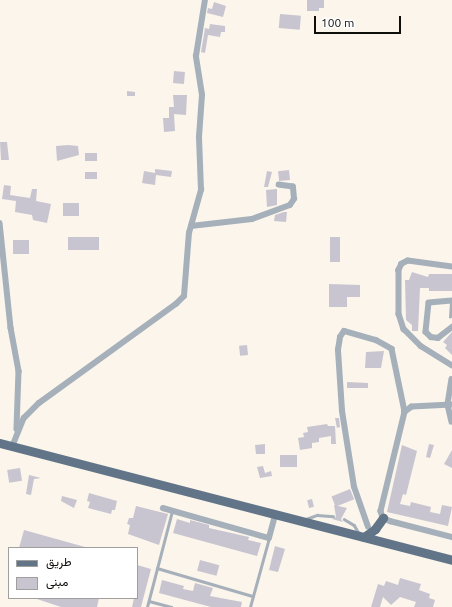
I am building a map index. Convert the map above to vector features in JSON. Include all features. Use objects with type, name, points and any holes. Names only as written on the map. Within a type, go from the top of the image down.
[{"type":"main road","points":[[0,443],[452,560]]},
{"type":"main road","points":[[361,537],[375,529],[384,518]]},
{"type":"street","points":[[12,446],[24,418],[39,403],[182,299],[186,288],[191,226],[201,190],[199,137],[202,95],[196,56],[205,0]]},
{"type":"street","points":[[191,226],[252,219],[290,205],[294,199],[293,187],[279,185]]},
{"type":"street","points":[[0,223],[11,328],[20,372],[17,435]]},
{"type":"street","points":[[452,267],[408,261],[402,264],[399,270],[399,314],[404,329],[421,346],[452,365]]},
{"type":"street","points":[[451,300],[429,303],[426,332],[431,337],[438,338],[452,327]]},
{"type":"street","points":[[368,528],[355,494],[342,411],[338,350],[340,337],[344,331],[376,340],[392,349],[405,412],[381,507],[384,518],[452,537]]},
{"type":"street","points":[[452,379],[450,405],[452,422]]},
{"type":"street","points":[[405,412],[412,407],[450,405]]},
{"type":"street","points":[[162,508],[269,538],[275,515]]},
{"type":"lane","points":[[450,317],[451,300]]},
{"type":"lane","points":[[147,607],[172,511]]},
{"type":"lane","points":[[302,521],[317,515],[333,516]]},
{"type":"lane","points":[[344,519],[354,525],[361,537]]},
{"type":"lane","points":[[250,607],[269,538]]},
{"type":"lane","points":[[157,568],[253,596]]},
{"type":"lane","points":[[149,601],[172,607]]},
{"type":"building","points":[[307,0],[324,0],[324,8],[319,8],[319,11],[307,11]]},
{"type":"building","points":[[214,2],[226,6],[223,17],[207,13],[208,8],[212,9]]},
{"type":"building","points":[[280,14],[301,16],[300,30],[279,28]]},
{"type":"building","points":[[210,24],[225,26],[225,32],[221,32],[220,37],[208,35],[205,53],[201,52],[205,28],[209,29]]},
{"type":"building","points":[[174,71],[185,72],[184,84],[173,83]]},
{"type":"building","points":[[127,91],[135,92],[135,96],[127,96]]},
{"type":"building","points":[[173,95],[187,95],[186,115],[174,114],[175,131],[164,132],[163,118],[169,118],[169,107],[174,107]]},
{"type":"building","points":[[0,142],[7,142],[9,160],[1,160]]},
{"type":"building","points":[[56,146],[78,146],[79,155],[57,161]]},
{"type":"building","points":[[85,153],[97,153],[97,161],[85,161]]},
{"type":"building","points":[[155,169],[172,171],[171,177],[156,175],[155,185],[142,183],[144,171],[155,173]]},
{"type":"building","points":[[289,170],[290,180],[279,181],[278,171]]},
{"type":"building","points":[[267,171],[272,172],[268,187],[264,187]]},
{"type":"building","points":[[85,172],[97,172],[97,179],[85,179]]},
{"type":"building","points":[[4,185],[11,186],[10,195],[30,198],[32,189],[37,189],[36,201],[51,204],[47,223],[33,220],[32,215],[15,212],[16,201],[2,199]]},
{"type":"building","points":[[277,189],[277,205],[267,207],[266,190]]},
{"type":"building","points":[[63,203],[79,203],[79,216],[63,216]]},
{"type":"building","points":[[287,212],[286,222],[274,221],[275,215]]},
{"type":"building","points":[[68,237],[99,237],[99,250],[68,250]]},
{"type":"building","points":[[330,237],[340,237],[340,262],[330,262]]},
{"type":"building","points":[[13,240],[29,240],[29,254],[13,254]]},
{"type":"building","points":[[412,272],[428,277],[429,274],[452,274],[452,291],[429,291],[429,288],[420,288],[418,331],[412,331],[412,325],[406,320],[405,280],[409,280]]},
{"type":"building","points":[[329,284],[360,285],[360,297],[347,297],[347,307],[329,307]]},
{"type":"building","points":[[452,332],[452,355],[445,348],[447,345],[443,342]]},
{"type":"building","points":[[247,345],[248,355],[240,356],[239,346]]},
{"type":"building","points":[[384,351],[381,368],[365,368],[366,352]]},
{"type":"building","points":[[347,382],[368,383],[368,388],[347,388]]},
{"type":"building","points":[[335,418],[339,418],[340,427],[337,428]]},
{"type":"building","points":[[327,424],[328,426],[335,426],[336,444],[331,444],[331,436],[319,438],[319,442],[312,443],[312,448],[300,450],[298,438],[304,437],[303,433],[308,432],[307,427]]},
{"type":"building","points":[[265,444],[265,454],[256,454],[255,445]]},
{"type":"building","points":[[429,444],[434,445],[430,458],[426,457]]},
{"type":"building","points":[[402,445],[417,451],[406,495],[403,494],[400,504],[410,506],[411,502],[431,507],[430,512],[440,514],[442,505],[452,507],[448,526],[387,512]]},
{"type":"building","points":[[452,450],[452,468],[444,464]]},
{"type":"building","points":[[280,455],[297,455],[297,467],[280,467]]},
{"type":"building","points":[[263,466],[265,473],[271,471],[272,476],[260,478],[257,467]]},
{"type":"building","points":[[20,468],[22,481],[9,483],[7,470]]},
{"type":"building","points":[[29,475],[41,478],[34,479],[31,495],[26,494]]},
{"type":"building","points":[[350,489],[354,499],[336,507],[331,496]]},
{"type":"building","points":[[89,493],[117,501],[115,510],[112,510],[111,514],[88,508],[90,502],[87,501]]},
{"type":"building","points":[[62,496],[77,500],[74,508],[61,501]]},
{"type":"building","points":[[312,499],[314,507],[309,508],[307,500]]},
{"type":"building","points":[[334,505],[347,508],[341,519],[343,522],[332,519],[336,517]]},
{"type":"building","points":[[136,506],[168,514],[159,545],[128,534],[130,525],[127,524],[129,518],[133,518]]},
{"type":"building","points":[[177,519],[190,523],[190,520],[209,525],[209,528],[249,537],[248,540],[261,543],[257,556],[173,533]]},
{"type":"building","points":[[24,530],[85,547],[19,547]]},
{"type":"building","points":[[275,546],[285,549],[278,572],[269,570]]},
{"type":"building","points":[[200,560],[219,565],[216,576],[197,571]]},
{"type":"building","points":[[138,565],[151,569],[141,607],[132,607],[134,599],[138,599]]},
{"type":"building","points":[[400,578],[421,584],[419,590],[430,594],[429,598],[435,600],[433,607],[414,607],[416,602],[400,597],[391,605],[383,597],[380,607],[371,607],[378,584],[384,586],[386,581],[398,585]]},
{"type":"building","points":[[162,580],[184,586],[183,589],[193,591],[195,583],[213,588],[210,596],[242,602],[241,607],[211,607],[159,593]]},
{"type":"building","points":[[37,599],[99,599],[97,607],[61,607]]}]
